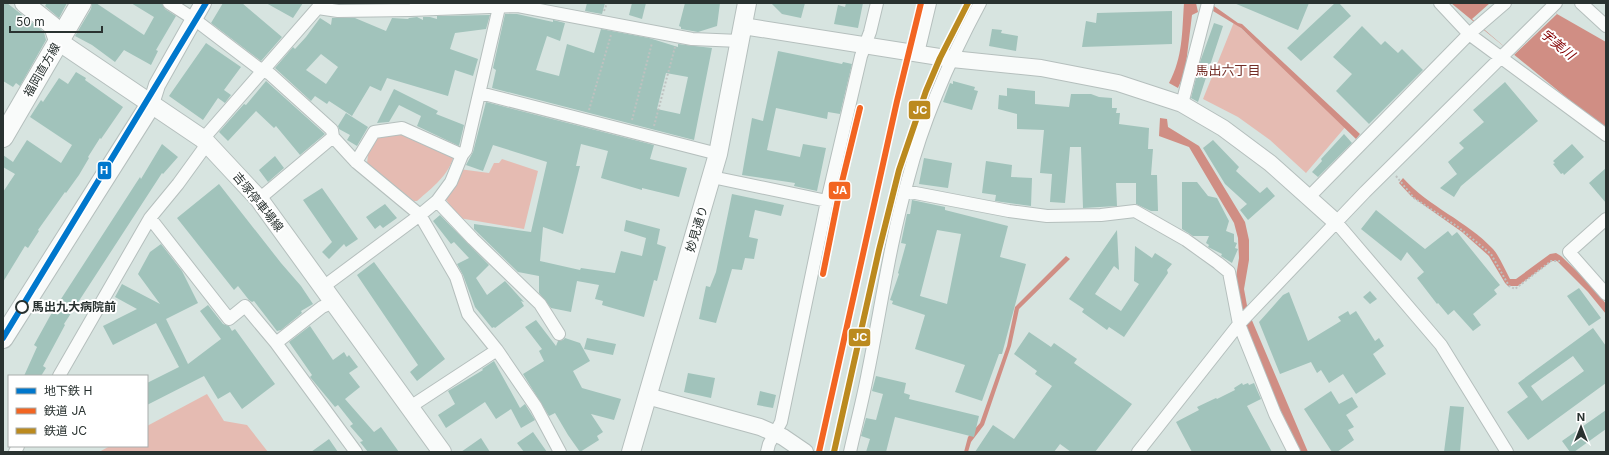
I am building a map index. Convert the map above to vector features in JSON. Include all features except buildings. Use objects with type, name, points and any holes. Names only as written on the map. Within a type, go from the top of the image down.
[{"type":"main road","points":[[24,3],[53,26],[58,41]]},
{"type":"main road","name":"福岡直方線","points":[[3,137],[81,3]]},
{"type":"main road","name":"妙見通り","points":[[631,452],[718,154],[747,3]]},
{"type":"main road","name":"吉塚停車場線","points":[[58,41],[205,141],[259,199],[442,452]]},
{"type":"main road","points":[[3,338],[151,104]]},
{"type":"street","points":[[169,3],[194,18],[257,67],[270,74],[332,130],[333,137],[356,162],[420,215],[456,277],[468,314],[497,350],[536,407],[560,452]]},
{"type":"street","points":[[151,104],[157,85],[203,3]]},
{"type":"street","points":[[767,452],[769,444],[781,422],[827,201],[861,56],[866,44],[876,3]]},
{"type":"street","points":[[918,53],[930,3]]},
{"type":"street","points":[[850,452],[868,373],[888,263],[905,191],[926,120],[952,59],[980,3]]},
{"type":"street","points":[[1182,104],[1208,3]]},
{"type":"street","points":[[1440,3],[1473,31],[1606,135]]},
{"type":"street","points":[[1308,198],[1473,31],[1505,3]]},
{"type":"street","points":[[1138,452],[1238,324],[1390,167],[1556,3]]},
{"type":"street","points":[[1581,3],[1606,26]]},
{"type":"street","points":[[323,287],[437,201],[450,182],[462,155],[466,150],[500,5]]},
{"type":"street","points":[[60,375],[150,218],[205,141],[320,6],[338,11],[500,5],[518,6],[692,39],[742,33],[866,44],[952,59],[1041,68],[1118,83],[1182,104],[1223,128],[1270,163],[1336,222],[1441,345],[1507,452]]},
{"type":"street","points":[[480,93],[718,154]]},
{"type":"street","points":[[356,162],[374,132],[402,128],[462,155]]},
{"type":"street","points":[[259,199],[333,137]]},
{"type":"street","points":[[712,177],[827,201]]},
{"type":"street","points":[[905,191],[1009,211],[1047,216],[1101,215],[1135,211],[1186,240],[1229,272],[1238,324],[1276,414],[1294,452]]},
{"type":"street","points":[[437,201],[473,239],[540,304],[559,334]]},
{"type":"street","points":[[150,218],[229,319],[246,306],[276,343],[356,452]]},
{"type":"street","points":[[1606,219],[1568,252],[1606,294]]},
{"type":"street","points":[[276,343],[322,307],[334,302]]},
{"type":"street","points":[[410,407],[497,350]]},
{"type":"street","points":[[647,396],[760,427],[775,433],[805,452]]},
{"type":"path","points":[[586,121],[614,24]]},
{"type":"path","points":[[629,132],[654,32]]},
{"type":"path","points":[[651,138],[678,36]]},
{"type":"path","points":[[1390,167],[1414,198],[1458,227],[1491,254],[1509,286],[1515,289],[1550,261],[1562,261]]},
{"type":"shaded area","points":[[1234,22],[1347,125],[1306,173],[1270,140],[1238,117],[1203,99]]},
{"type":"shaded area","points":[[401,131],[454,155],[452,162],[444,175],[417,201],[414,201],[367,164],[368,154],[376,135]]},
{"type":"shaded area","points":[[502,159],[538,171],[524,229],[459,218],[445,198],[459,169],[489,173],[494,163],[499,163]]},
{"type":"shaded area","points":[[207,394],[224,421],[247,425],[268,452],[99,452],[108,447],[148,447],[148,425]]},
{"type":"water","points":[[1184,3],[1196,3],[1198,12],[1192,15],[1185,72],[1178,88],[1169,83],[1174,73],[1179,54]]},
{"type":"water","name":"宇美川","points":[[1451,3],[1548,3],[1557,14],[1606,42],[1606,130]]},
{"type":"water","points":[[1214,6],[1238,23],[1242,24],[1360,134],[1356,139],[1241,28],[1213,11]]},
{"type":"water","points":[[1160,118],[1167,119],[1168,127],[1199,146],[1245,222],[1249,240],[1249,260],[1244,289],[1248,311],[1308,452],[1299,452],[1247,335],[1232,285],[1236,277],[1239,258],[1238,238],[1234,223],[1189,147],[1159,136]]},
{"type":"water","points":[[1403,178],[1424,197],[1483,239],[1496,252],[1510,279],[1516,279],[1550,254],[1556,253],[1593,287],[1606,304],[1606,314],[1588,292],[1557,261],[1552,261],[1518,286],[1508,286],[1489,256],[1462,232],[1411,196],[1399,183]]},
{"type":"water","points":[[1066,256],[1070,259],[1019,309],[1011,346],[984,425],[971,442],[968,452],[964,452],[968,437],[980,423],[1007,346],[1015,307]]},
{"type":"pier","points":[[1490,3],[1548,3],[1557,14],[1514,55],[1472,19]]},
{"type":"metro line","name":"H","points":[[3,338],[206,3]]},
{"type":"rail line","name":"JA","points":[[819,452],[897,101],[921,3]]},
{"type":"rail line","name":"JC","points":[[834,452],[879,250],[899,170],[926,91],[940,58],[968,3]]},
{"type":"rail line","name":"JA","points":[[823,274],[839,194],[860,108]]},
{"type":"place","name":"馬出九大病院前","points":[[22,307]]},
{"type":"district","name":"馬出六丁目","points":[[1228,70]]}]
